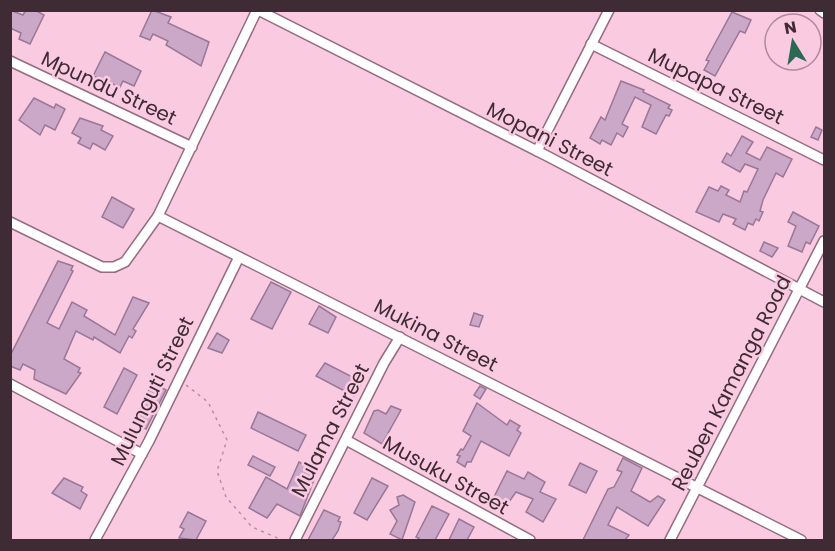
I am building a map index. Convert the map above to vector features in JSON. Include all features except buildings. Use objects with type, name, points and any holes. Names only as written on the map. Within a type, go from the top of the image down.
[{"type":"street","points":[[10,222],[102,267],[114,267],[125,262],[158,216],[258,10]]},
{"type":"street","name":"Mopani Street","points":[[258,10],[537,151],[825,302]]},
{"type":"street","points":[[537,151],[609,10]]},
{"type":"street","points":[[820,10],[825,13]]},
{"type":"street","name":"Mupapa Street","points":[[591,44],[825,160]]},
{"type":"street","name":"Mpundu Street","points":[[10,61],[192,147]]},
{"type":"street","name":"Mukina Street","points":[[158,216],[801,540]]},
{"type":"street","name":"Reuben Kamanga Road","points":[[670,540],[825,241]]},
{"type":"street","name":"Mulunguti Street","points":[[95,540],[142,454],[239,257]]},
{"type":"street","name":"Mulama Street","points":[[295,540],[400,337]]},
{"type":"street","points":[[10,384],[142,454]]},
{"type":"street","name":"Musuku Street","points":[[346,440],[530,540]]},
{"type":"path","points":[[178,380],[208,402],[227,440],[217,471],[226,496],[252,527],[282,540]]}]
